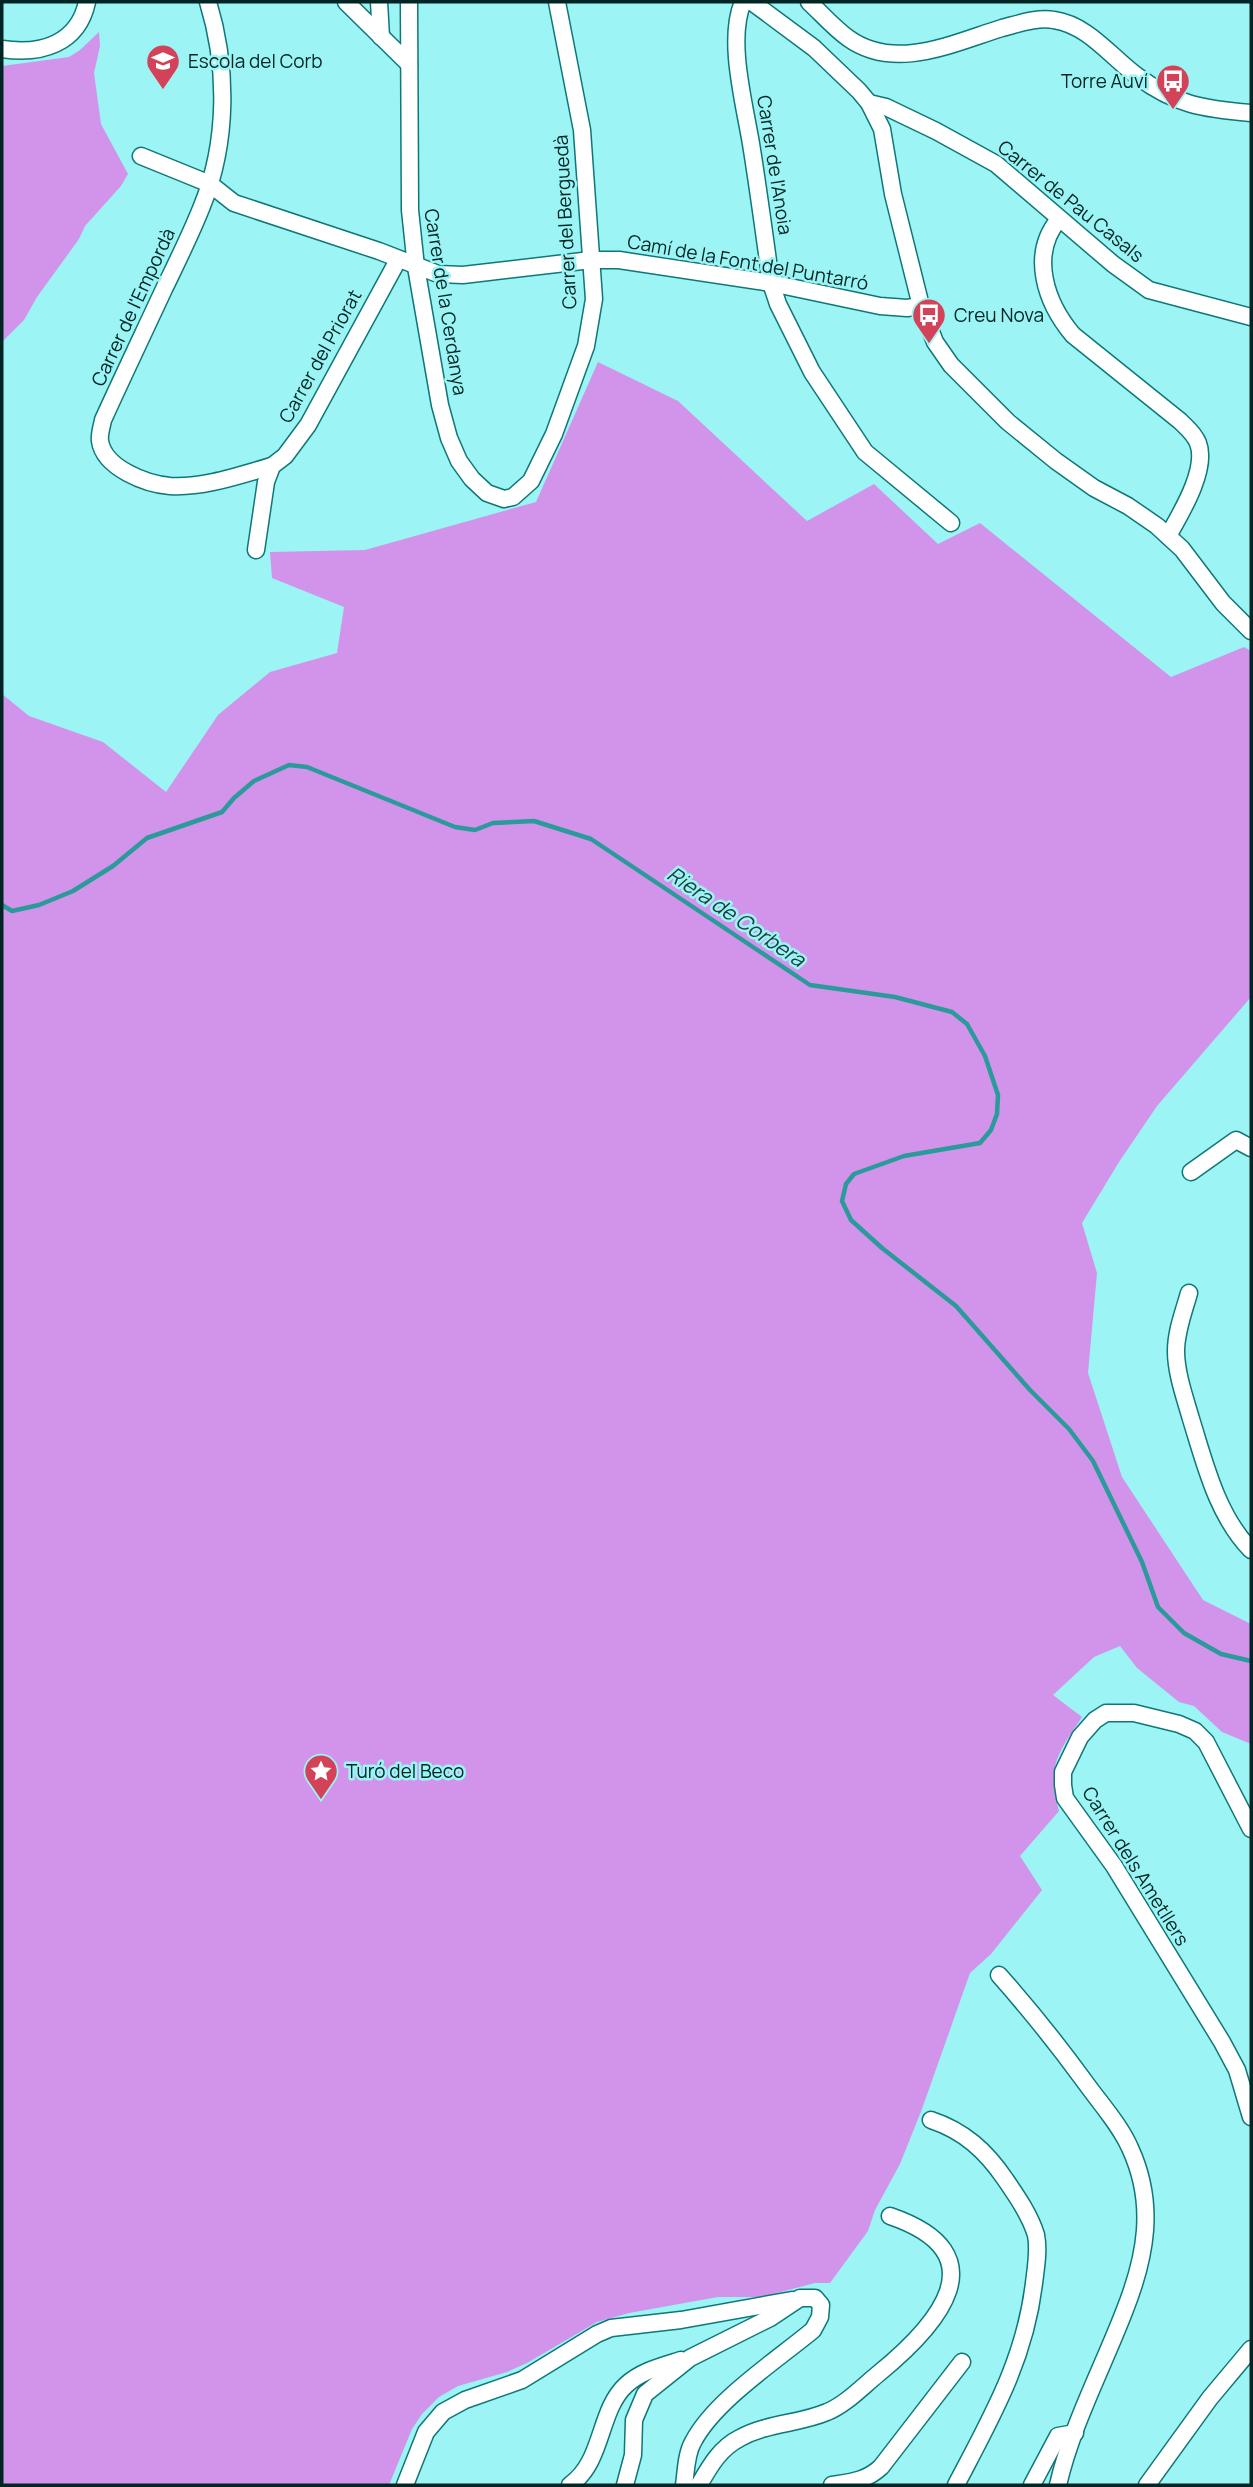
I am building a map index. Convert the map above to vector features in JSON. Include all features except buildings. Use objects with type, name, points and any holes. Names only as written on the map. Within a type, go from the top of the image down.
[{"type":"street","points":[[2,49],[13,51],[53,46],[73,32],[84,16],[87,2]]},
{"type":"street","name":"Carrer de l'Empordà","points":[[208,2],[223,74],[221,118],[210,184],[198,217],[103,420],[100,439],[103,450],[122,471],[168,486],[214,482],[272,467]]},
{"type":"street","points":[[346,2],[409,64]]},
{"type":"street","points":[[379,2],[381,37]]},
{"type":"street","name":"Carrer de la Cerdanya","points":[[409,2],[410,211],[416,267],[440,405],[459,461],[472,480],[487,493],[504,499]]},
{"type":"street","name":"Carrer del Berguedà","points":[[504,499],[513,497],[531,481],[554,434],[586,346],[594,299],[582,130],[557,2]]},
{"type":"street","name":"Carrer de l'Anoia","points":[[743,2],[737,50],[771,283],[778,304],[812,372],[865,452],[951,523]]},
{"type":"street","points":[[752,2],[814,48],[859,90],[869,103],[882,129],[893,194],[921,306],[935,342],[947,360],[1008,422],[1094,488],[1128,506],[1168,536],[1182,549],[1223,603],[1251,631]]},
{"type":"street","points":[[809,2],[848,38],[865,48],[900,56],[1044,18],[1056,20],[1086,32],[1138,77],[1176,100],[1216,110],[1251,113]]},
{"type":"street","name":"Carrer de Pau Casals","points":[[869,103],[886,107],[996,164],[1113,264],[1149,290],[1251,317]]},
{"type":"street","name":"Camí de la Font del Puntarró","points":[[141,156],[210,184],[234,203],[379,251],[438,274],[463,275],[591,260],[619,260],[771,283],[880,306],[921,306]]},
{"type":"street","points":[[1059,219],[1046,238],[1043,250],[1046,283],[1059,317],[1073,335],[1180,421],[1198,443],[1200,464],[1181,514],[1168,536]]},
{"type":"street","name":"Carrer del Priorat","points":[[256,550],[266,482],[272,467],[285,456],[308,425],[398,260]]},
{"type":"street","points":[[1191,1172],[1236,1140],[1251,1148]]},
{"type":"street","points":[[1189,1293],[1178,1332],[1176,1352],[1183,1393],[1216,1496],[1251,1550]]},
{"type":"street","name":"Carrer dels Ametllers","points":[[1251,1829],[1206,1742],[1195,1731],[1179,1724],[1134,1713],[1106,1713],[1095,1720],[1080,1737],[1063,1772],[1065,1798],[1114,1866],[1237,2070],[1251,2117]]},
{"type":"street","points":[[999,1975],[1045,2027],[1130,2146],[1141,2178],[1146,2219],[1144,2253],[1125,2310],[1075,2433],[1058,2485]]},
{"type":"street","points":[[932,2120],[969,2138],[994,2163],[1018,2198],[1035,2235],[1036,2246],[1033,2291],[1024,2339],[995,2414],[956,2485]]},
{"type":"street","points":[[699,2485],[712,2462],[725,2447],[741,2437],[764,2428],[827,2412],[844,2401],[918,2338],[940,2310],[953,2277],[951,2263],[928,2235],[908,2222],[890,2216]]},
{"type":"street","points":[[570,2485],[587,2466],[616,2396],[626,2385],[638,2376],[690,2358],[770,2318],[800,2298]]},
{"type":"street","points":[[405,2485],[426,2432],[443,2413],[465,2400],[522,2380],[597,2334],[611,2328],[681,2320],[800,2298],[815,2298],[821,2305],[820,2317],[813,2330],[730,2398],[702,2428],[691,2445],[684,2485]]},
{"type":"street","points":[[1147,2485],[1210,2398],[1251,2349]]},
{"type":"street","points":[[625,2485],[633,2455],[634,2420],[645,2393],[690,2358]]},
{"type":"street","points":[[832,2485],[859,2481],[881,2467],[962,2362]]},
{"type":"street","points":[[1032,2485],[1058,2436],[1075,2433]]},
{"type":"shaded area","points":[[99,32],[100,46],[94,73],[101,124],[128,174],[121,186],[85,226],[24,320],[2,342],[2,66],[69,57]]},
{"type":"shaded area","points":[[598,362],[678,401],[807,521],[874,484],[938,544],[980,523],[1171,677],[1244,647],[1251,651],[1251,997],[1157,1106],[1082,1223],[1097,1273],[1088,1373],[1122,1477],[1203,1600],[1251,1624],[1251,1744],[1222,1732],[1194,1706],[1179,1702],[1137,1668],[1120,1646],[1094,1657],[1053,1695],[1082,1717],[1066,1741],[1054,1771],[1059,1811],[1020,1856],[1042,1890],[991,1954],[970,1973],[900,2164],[875,2210],[868,2231],[830,2283],[815,2283],[762,2297],[718,2297],[629,2313],[597,2322],[527,2363],[507,2372],[458,2386],[439,2397],[412,2429],[389,2485],[2,2485],[2,694],[29,716],[103,742],[166,792],[218,715],[270,672],[337,653],[344,607],[272,578],[270,552],[365,550],[536,502]]},
{"type":"waterway","name":"Riera de Corbera","points":[[2,905],[12,911],[39,905],[73,891],[113,866],[147,838],[222,812],[254,781],[289,765],[307,767],[455,827],[475,830],[493,823],[534,821],[591,839],[810,985],[895,997],[952,1012],[967,1024],[985,1056],[998,1095],[997,1114],[991,1130],[980,1143],[904,1156],[854,1174],[846,1184],[842,1201],[851,1220],[956,1306],[1030,1390],[1069,1429],[1093,1461],[1142,1562],[1158,1607],[1184,1633],[1221,1654],[1251,1661]]},
{"type":"place","name":"Escola del Corb","points":[[163,91]]},
{"type":"place","name":"Torre Auví","points":[[1173,111]]},
{"type":"place","name":"Creu Nova","points":[[929,345]]},
{"type":"place","name":"Turó del Beco","points":[[321,1801]]}]
